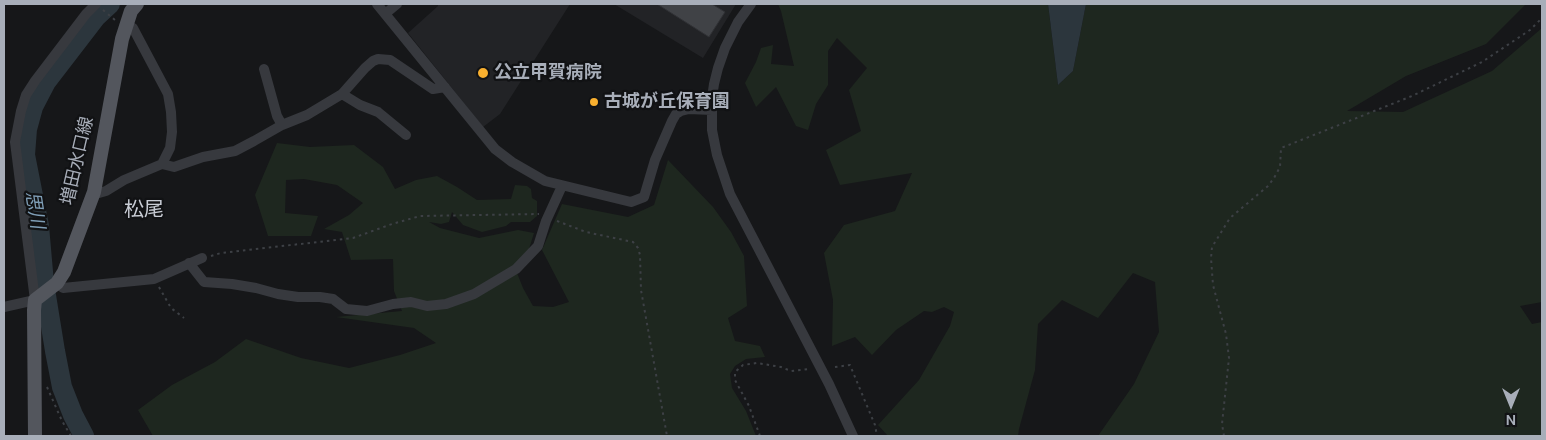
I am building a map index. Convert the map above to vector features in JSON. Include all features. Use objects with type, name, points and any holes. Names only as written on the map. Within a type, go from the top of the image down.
[{"type":"main road","name":"増田水口線","points":[[38,297],[56,283],[64,272],[94,192],[102,153],[120,22],[137,4]]},
{"type":"main road","points":[[35,436],[34,310],[38,297]]},
{"type":"street","points":[[377,4],[496,149],[512,162],[545,181],[631,202],[644,197],[655,160],[676,114],[681,110],[688,109],[712,110]]},
{"type":"street","points":[[385,14],[398,4]]},
{"type":"street","points":[[750,4],[738,22],[725,48],[714,84],[712,130],[721,169],[730,194],[829,384],[853,436]]},
{"type":"street","points":[[4,307],[38,297],[15,142],[26,95],[86,14],[97,5]]},
{"type":"street","points":[[120,22],[133,28],[168,94],[172,132],[170,148],[162,164]]},
{"type":"street","points":[[94,192],[106,191],[124,180],[162,164],[174,167],[203,156],[235,150],[282,125],[307,115],[342,94],[372,61],[378,59],[390,60],[433,89],[445,87]]},
{"type":"street","points":[[264,69],[277,116],[282,125]]},
{"type":"street","points":[[342,94],[360,105],[378,112],[406,135]]},
{"type":"street","points":[[189,263],[204,282],[232,284],[298,297],[333,299],[346,309],[367,311],[393,304],[411,302],[427,306],[446,304],[474,294],[516,269],[538,246],[547,218],[562,186]]},
{"type":"street","points":[[56,283],[63,288],[154,279],[202,258]]},
{"type":"path","points":[[97,5],[120,22]]},
{"type":"path","points":[[1224,436],[1222,424],[1229,358],[1226,334],[1213,285],[1212,247],[1230,218],[1268,186],[1274,178],[1280,166],[1281,148],[1412,96],[1473,66],[1530,30],[1542,18]]},
{"type":"path","points":[[202,258],[221,253],[353,238],[420,216],[537,214],[586,232],[633,242],[638,248],[640,255],[642,290],[667,436]]},
{"type":"path","points":[[154,279],[171,308],[184,318]]},
{"type":"path","points":[[760,436],[749,406],[735,380],[735,372],[743,366],[757,363],[781,366],[791,371],[809,370]]},
{"type":"path","points":[[834,366],[850,365],[878,436]]},
{"type":"path","points":[[34,374],[48,388],[62,422],[71,436]]},
{"type":"shaded area","name":"公立甲賀病院","points":[[438,4],[570,4],[500,114],[483,127],[408,33]]},
{"type":"shaded area","points":[[614,4],[736,4],[703,58]]},
{"type":"shaded area","points":[[778,4],[1048,4],[1058,85],[1073,71],[1086,4],[1526,4],[1486,44],[1406,76],[1347,111],[1403,112],[1492,71],[1542,28],[1542,302],[1520,306],[1532,324],[1542,322],[1542,436],[1098,436],[1134,384],[1159,332],[1155,282],[1133,273],[1098,318],[1062,300],[1038,324],[1035,370],[1018,436],[888,436],[878,425],[919,380],[950,326],[954,312],[944,307],[932,312],[924,311],[896,330],[872,355],[855,337],[832,346],[833,300],[824,253],[844,225],[895,211],[912,173],[840,185],[826,150],[861,131],[849,90],[867,68],[837,38],[828,51],[828,85],[816,104],[808,130],[796,126],[776,87],[756,107],[745,83],[761,48],[773,45],[771,64],[794,66]]},
{"type":"shaded area","points":[[1048,4],[1086,4],[1073,71],[1058,85]]},
{"type":"shaded area","points":[[277,143],[310,147],[354,145],[383,167],[395,189],[416,180],[437,176],[477,200],[511,199],[515,185],[527,186],[531,189],[532,198],[537,201],[537,216],[530,222],[511,222],[506,226],[482,232],[463,225],[452,212],[449,222],[441,224],[429,222],[440,228],[479,238],[518,230],[534,233],[529,249],[515,268],[533,306],[553,307],[569,302],[542,250],[562,204],[628,217],[654,205],[668,160],[713,207],[731,232],[744,256],[747,306],[728,318],[735,341],[760,346],[765,357],[746,359],[735,366],[730,374],[732,388],[746,411],[756,436],[153,436],[138,410],[172,385],[215,362],[246,339],[301,358],[349,368],[400,355],[436,343],[414,328],[336,317],[402,311],[394,291],[393,259],[351,260],[342,232],[324,229],[349,215],[363,203],[337,185],[304,179],[286,180],[285,213],[318,216],[311,236],[268,236],[255,195]]},
{"type":"building","points":[[657,4],[712,4],[725,12],[709,37]]},
{"type":"waterway","name":"思川","points":[[84,436],[62,387],[44,283],[39,226],[25,155],[27,129],[33,107],[46,82],[96,17],[110,4]]},
{"type":"place","name":"公立甲賀病院","points":[[483,73]]},
{"type":"place","name":"古城が丘保育園","points":[[594,102]]},
{"type":"district","name":"松尾","points":[[144,211]]}]
